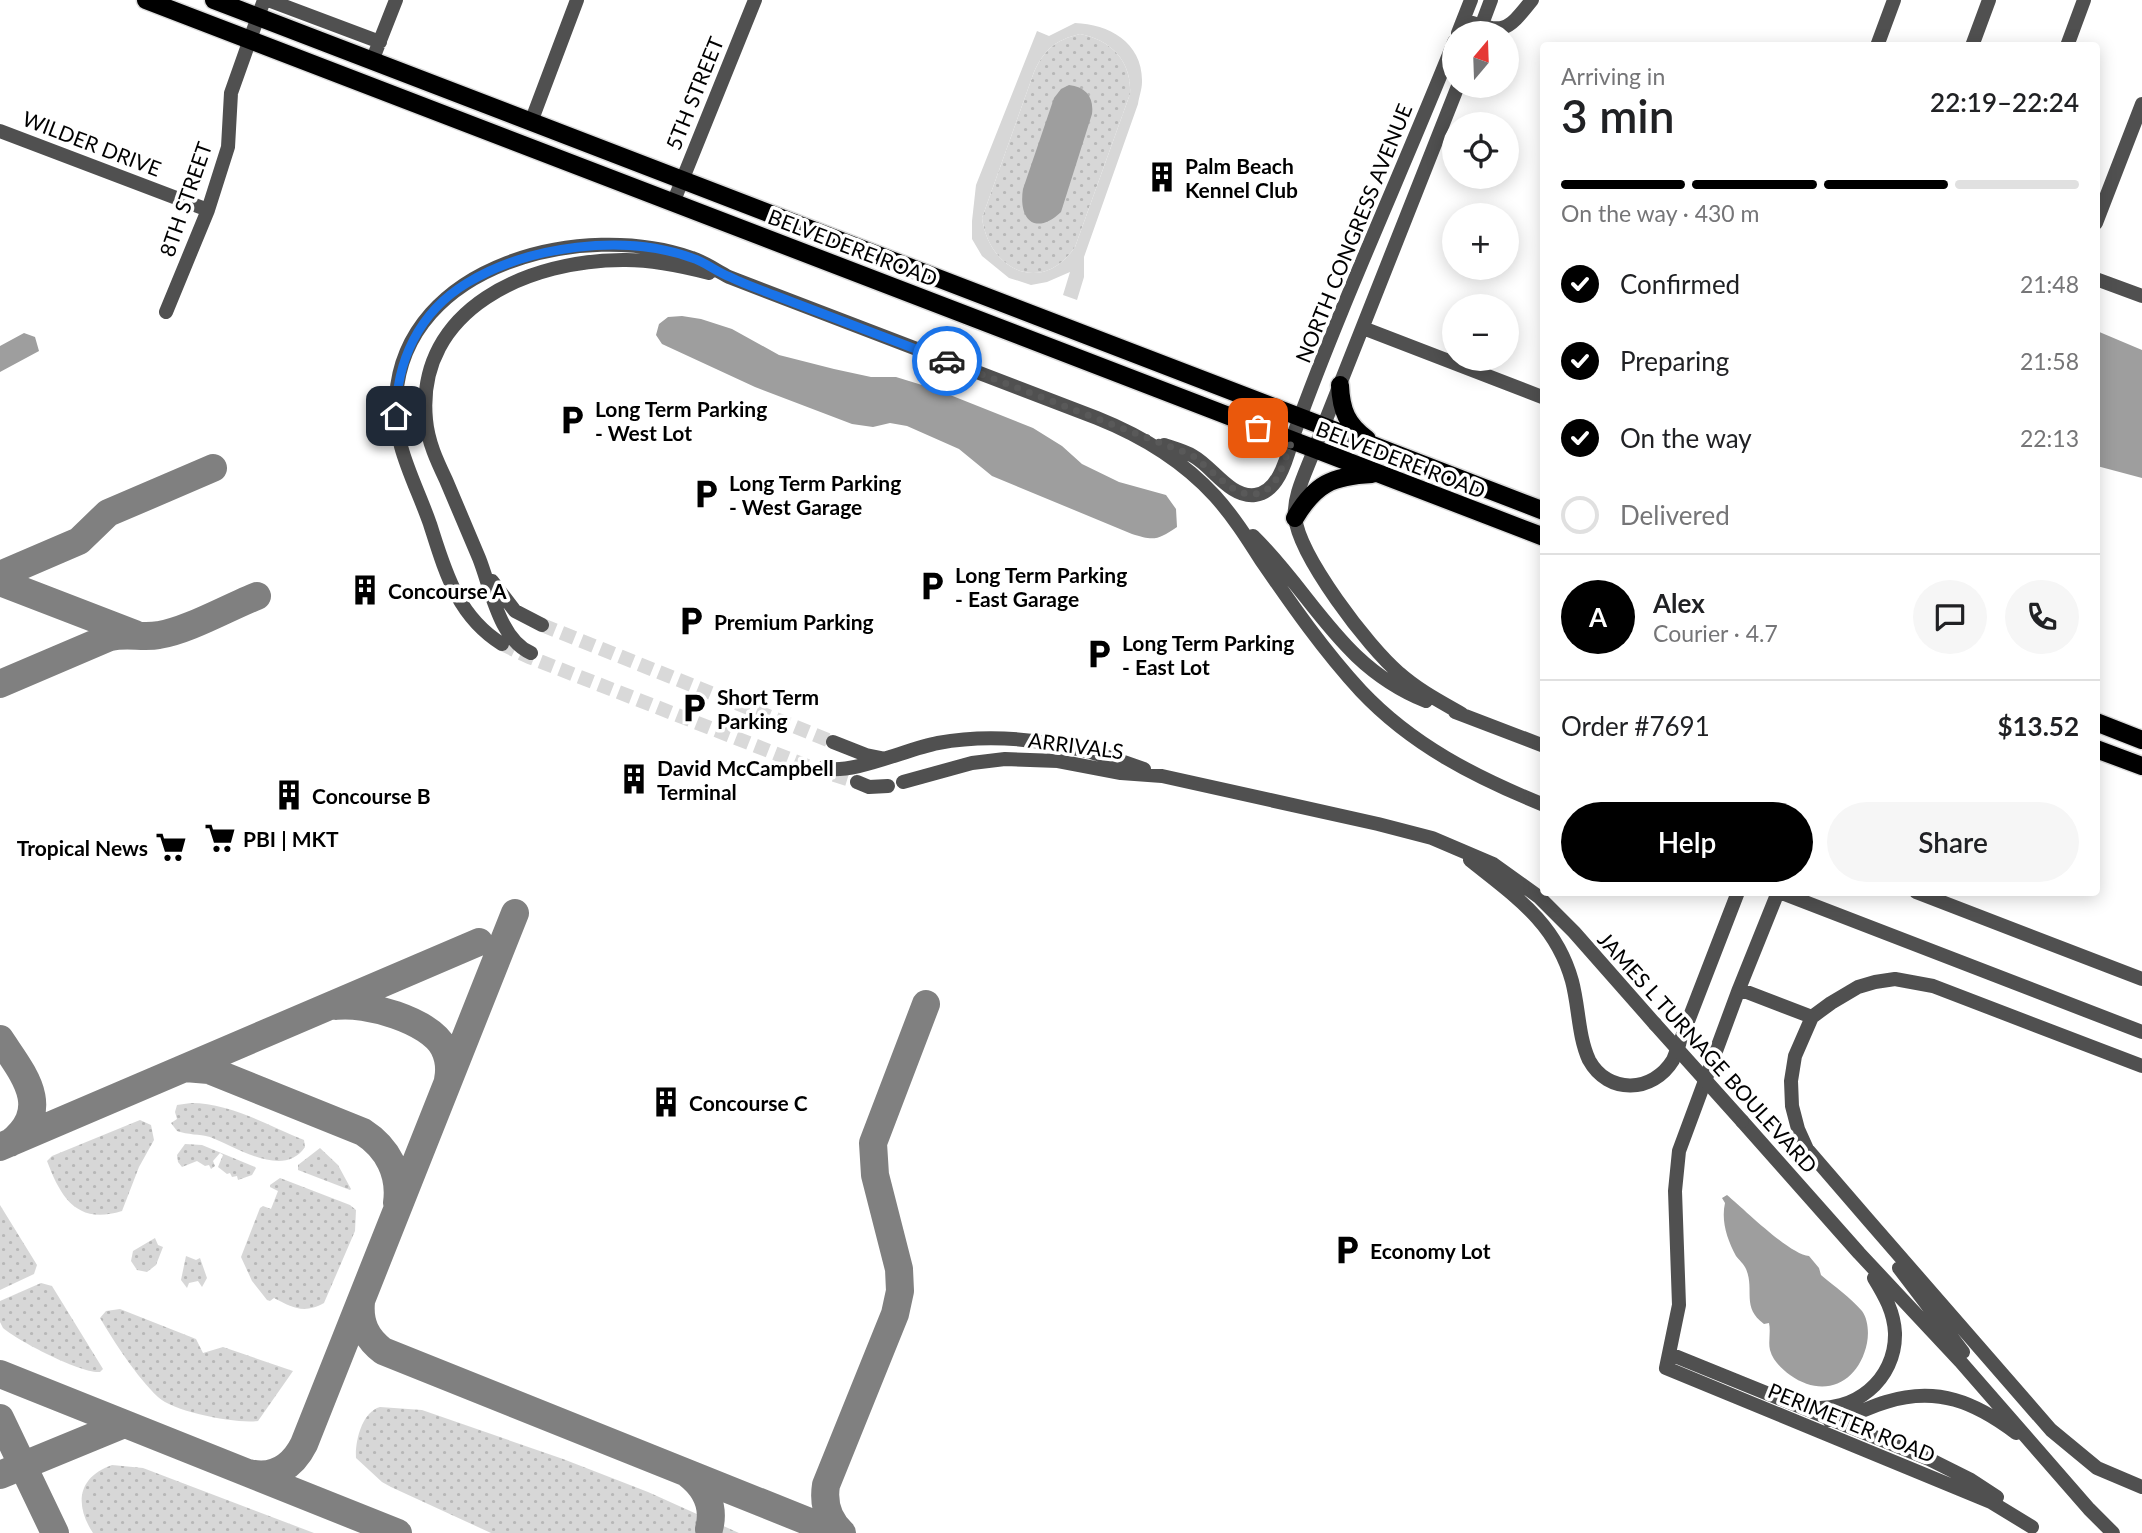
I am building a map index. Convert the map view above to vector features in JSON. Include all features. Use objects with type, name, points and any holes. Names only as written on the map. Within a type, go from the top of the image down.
[{"type":"main road","name":"BELVEDERE ROAD","points":[[146,0],[1540,535]]},
{"type":"main road","name":"BELVEDERE ROAD","points":[[214,0],[263,6],[372,61],[1540,509]]},
{"type":"main road","points":[[1340,386],[1343,411],[1349,424],[1382,449]]},
{"type":"main road","points":[[1295,518],[1308,498],[1328,482],[1349,476],[1378,474]]},
{"type":"main road","points":[[2100,724],[2142,740]]},
{"type":"main road","points":[[2100,750],[2142,766]]},
{"type":"street","points":[[372,61],[396,0]]},
{"type":"street","points":[[531,122],[577,0]]},
{"type":"street","name":"5TH STREET","points":[[673,203],[755,0]]},
{"type":"street","points":[[1462,21],[1471,0]]},
{"type":"street","points":[[1483,21],[1491,0]]},
{"type":"street","points":[[1515,21],[1532,0]]},
{"type":"street","points":[[1878,42],[1894,0]]},
{"type":"street","points":[[1973,42],[1989,0]]},
{"type":"street","points":[[2068,42],[2084,0]]},
{"type":"street","name":"8TH STREET","points":[[166,312],[208,210],[228,147],[231,93],[263,6]]},
{"type":"street","points":[[263,6],[380,42]]},
{"type":"street","name":"NORTH CONGRESS AVENUE","points":[[1133,433],[1192,455],[1230,487],[1242,493],[1255,495],[1268,490],[1276,481],[1442,71]]},
{"type":"street","name":"NORTH CONGRESS AVENUE","points":[[1295,518],[1297,497],[1314,450],[1453,98]]},
{"type":"street","points":[[2100,213],[2142,104]]},
{"type":"street","name":"WILDER DRIVE","points":[[0,131],[208,210]]},
{"type":"street","points":[[502,644],[477,625],[456,597],[400,448],[396,416],[398,380],[419,329],[443,300],[476,278],[513,261],[552,250],[594,246],[637,247],[693,258],[729,277],[1133,433],[1190,472],[1215,496],[1326,650],[1375,704],[1411,735],[1451,762],[1484,780],[1540,803]]},
{"type":"street","points":[[531,653],[517,643],[502,621],[482,565],[429,440],[426,385],[437,351],[446,335],[470,309],[494,293],[536,275],[591,262],[645,260],[729,277]]},
{"type":"street","points":[[2100,280],[2142,296]]},
{"type":"street","points":[[1363,328],[1540,396]]},
{"type":"street","points":[[1295,518],[1302,540],[1323,577],[1373,648],[1409,681],[1462,714]]},
{"type":"street","points":[[1234,519],[1273,556],[1331,631],[1363,663],[1411,695],[1540,744]]},
{"type":"street","points":[[482,565],[510,606],[542,625]]},
{"type":"street","points":[[823,768],[845,768],[923,747],[971,739],[1026,740],[1122,761],[1162,776]]},
{"type":"street","points":[[833,742],[866,755],[882,758]]},
{"type":"street","name":"ARRIVALS","points":[[903,782],[972,763],[1004,759],[1058,761],[1121,773],[1162,776]]},
{"type":"street","name":"JAMES L TURNAGE BOULEVARD","points":[[1162,776],[1378,824],[1450,844],[1493,864],[1539,897],[1574,932],[1859,1253],[2113,1533]]},
{"type":"street","points":[[857,782],[869,787],[888,786]]},
{"type":"street","points":[[1450,844],[1525,903],[1546,926],[1570,973],[1589,1060],[1601,1076],[1620,1085],[1633,1086],[1652,1082],[1673,1060],[1736,896]]},
{"type":"street","points":[[1668,1361],[1678,1305],[1675,1191],[1677,1161],[1688,1124],[1739,989],[1777,896]]},
{"type":"street","points":[[1789,896],[2142,1032]]},
{"type":"street","points":[[1927,896],[2142,978]]},
{"type":"street","points":[[2142,1066],[1934,986],[1895,979],[1857,987],[1812,1017],[1795,1056],[1791,1081],[1792,1106],[1807,1149],[1870,1222],[2051,1430],[2097,1468],[2142,1487]]},
{"type":"street","points":[[1739,989],[1812,1017]]},
{"type":"street","points":[[1870,1222],[1892,1259],[1996,1401]]},
{"type":"street","points":[[1798,1405],[1830,1407],[1861,1398],[1878,1384],[1888,1365],[1894,1343],[1893,1319],[1887,1300],[1859,1253]]},
{"type":"street","name":"PERIMETER ROAD","points":[[1668,1361],[1798,1405],[1929,1459],[2001,1499],[2034,1530]]},
{"type":"street","name":"PERIMETER ROAD","points":[[1668,1361],[1773,1411],[1991,1502],[2034,1530]]},
{"type":"street","points":[[1773,1411],[1814,1420],[1832,1420],[1906,1398],[1943,1396],[1970,1404],[1991,1415],[2038,1450]]},
{"type":"shaded area","name":"Palm Beach Kennel Club","points":[[1075,23],[1100,27],[1122,38],[1130,46],[1141,68],[1142,85],[1138,104],[1084,257],[1084,277],[1077,300],[1063,295],[1070,272],[1047,282],[1031,285],[1009,278],[982,256],[972,239],[976,185],[1037,31],[1049,36]],"holes":[[[1080,34],[1110,47],[1123,62],[1130,82],[1130,94],[1075,247],[1062,262],[1048,270],[1033,273],[1019,270],[1006,263],[995,251],[982,218],[1038,64],[1051,47],[1064,39]]]},
{"type":"shaded area","points":[[1080,34],[1101,41],[1117,54],[1127,72],[1130,94],[1075,247],[1062,262],[1048,270],[1033,273],[1019,270],[1006,263],[995,251],[982,218],[1038,64],[1046,52],[1057,43]]},
{"type":"shaded area","points":[[1069,85],[1088,94],[1092,103],[1092,114],[1061,212],[1044,223],[1037,223],[1026,216],[1023,209],[1023,189],[1054,98],[1061,89]]},
{"type":"shaded area","points":[[682,316],[732,329],[779,355],[871,377],[896,377],[935,389],[1033,428],[1062,446],[1082,464],[1119,482],[1166,495],[1176,509],[1177,527],[1156,538],[1132,534],[992,476],[959,449],[907,426],[890,423],[873,427],[852,424],[755,387],[662,344],[656,335],[659,324],[668,317]]},
{"type":"shaded area","points":[[2100,332],[2142,350],[2142,478],[2100,467]]},
{"type":"shaded area","points":[[24,333],[35,337],[39,351],[0,372],[0,346]]},
{"type":"shaded area","points":[[191,1103],[220,1107],[249,1116],[304,1140],[305,1147],[296,1156],[273,1161],[259,1158],[210,1137],[177,1131],[171,1123],[177,1119],[177,1105]]},
{"type":"shaded area","points":[[140,1120],[151,1125],[154,1140],[139,1167],[122,1211],[93,1214],[73,1205],[58,1186],[47,1161],[52,1156]]},
{"type":"shaded area","points":[[185,1144],[202,1145],[256,1168],[252,1175],[238,1180],[237,1176],[232,1177],[218,1167],[223,1155],[220,1153],[213,1161],[215,1166],[211,1169],[209,1165],[205,1166],[197,1161],[182,1167],[177,1155]]},
{"type":"shaded area","points":[[320,1148],[338,1165],[350,1190],[298,1170],[298,1165]]},
{"type":"shaded area","points":[[280,1178],[350,1205],[356,1210],[355,1231],[324,1303],[310,1308],[293,1307],[274,1298],[267,1300],[252,1281],[241,1257],[260,1208],[263,1206],[271,1209],[278,1191],[270,1185]]},
{"type":"shaded area","points":[[1727,1195],[1779,1240],[1809,1256],[1821,1275],[1853,1301],[1864,1314],[1868,1335],[1863,1357],[1857,1368],[1839,1383],[1816,1386],[1803,1382],[1787,1373],[1773,1358],[1769,1347],[1769,1323],[1764,1324],[1753,1311],[1746,1269],[1736,1256],[1724,1223],[1725,1203],[1722,1198]]},
{"type":"shaded area","points":[[0,1205],[37,1265],[34,1274],[0,1290]]},
{"type":"shaded area","points":[[155,1238],[158,1245],[163,1247],[156,1265],[147,1272],[137,1270],[131,1261],[133,1251]]},
{"type":"shaded area","points":[[186,1256],[196,1260],[200,1258],[207,1278],[202,1287],[198,1281],[189,1283],[187,1288],[181,1280]]},
{"type":"shaded area","points":[[41,1283],[52,1286],[103,1369],[100,1372],[79,1368],[50,1356],[3,1328],[0,1322],[0,1301]]},
{"type":"shaded area","points":[[120,1309],[196,1339],[203,1353],[223,1347],[293,1371],[258,1421],[221,1419],[177,1408],[158,1397],[142,1379],[100,1318],[106,1311]]},
{"type":"shaded area","points":[[380,1407],[422,1410],[563,1459],[648,1492],[739,1533],[491,1533],[382,1482],[356,1458],[358,1436],[364,1421]]},
{"type":"shaded area","points":[[112,1465],[143,1468],[314,1533],[93,1533],[83,1512],[83,1493],[92,1477]]},
{"type":"taxiway","points":[[0,575],[79,541],[108,513],[213,468]]},
{"type":"taxiway","points":[[0,582],[135,634]]},
{"type":"taxiway","points":[[0,684],[110,637],[170,633],[257,596]]},
{"type":"taxiway","points":[[249,1473],[267,1474],[282,1469],[294,1459],[304,1444],[515,913]]},
{"type":"taxiway","points":[[0,1147],[479,942]]},
{"type":"taxiway","points":[[842,1533],[833,1523],[828,1511],[826,1485],[895,1314],[900,1291],[899,1269],[875,1175],[873,1143],[926,1004]]},
{"type":"taxiway","points":[[336,1006],[379,1010],[425,1029],[437,1038],[444,1048],[449,1064],[448,1080]]},
{"type":"taxiway","points":[[0,1039],[25,1078],[32,1104],[30,1117],[23,1130],[10,1143]]},
{"type":"taxiway","points":[[185,1068],[209,1070],[363,1132],[372,1138],[391,1163],[397,1182],[397,1203]]},
{"type":"taxiway","points":[[361,1302],[361,1317],[365,1330],[383,1351],[837,1533]]},
{"type":"taxiway","points":[[0,1374],[398,1533]]},
{"type":"taxiway","points":[[0,1418],[55,1533]]},
{"type":"taxiway","points":[[0,1475],[124,1424]]},
{"type":"taxiway","points":[[688,1474],[700,1485],[708,1498],[711,1513],[709,1529]]},
{"type":"tunnel","points":[[542,625],[833,742]]},
{"type":"tunnel","points":[[502,644],[815,769],[857,782]]},
{"type":"way so far","points":[[947,361],[1192,455],[1230,487],[1248,495],[1262,493],[1272,486],[1292,441],[1258,428]]},
{"type":"place","name":"Palm Beach Kennel Club","points":[[1162,177]]},
{"type":"place","name":"Long Term Parking - West Lot","points":[[572,420]]},
{"type":"place","name":"Long Term Parking - West Garage","points":[[706,494]]},
{"type":"place","name":"Long Term Parking - East Garage","points":[[932,586]]},
{"type":"place","name":"Concourse A","points":[[365,590]]},
{"type":"place","name":"Premium Parking","points":[[691,621]]},
{"type":"place","name":"Long Term Parking - East Lot","points":[[1099,654]]},
{"type":"place","name":"Short Term Parking","points":[[694,708]]},
{"type":"place","name":"David McCampbell Terminal","points":[[634,779]]},
{"type":"place","name":"Concourse B","points":[[289,795]]},
{"type":"place","name":"PBI | MKT","points":[[220,838]]},
{"type":"place","name":"Tropical News","points":[[171,847]]},
{"type":"place","name":"Concourse C","points":[[666,1102]]},
{"type":"place","name":"Economy Lot","points":[[1347,1250]]},
{"type":"route","points":[[396,416],[398,380],[410,346],[431,312],[443,300],[476,278],[513,261],[552,250],[572,248],[637,247],[693,258],[729,277],[947,361]]}]
